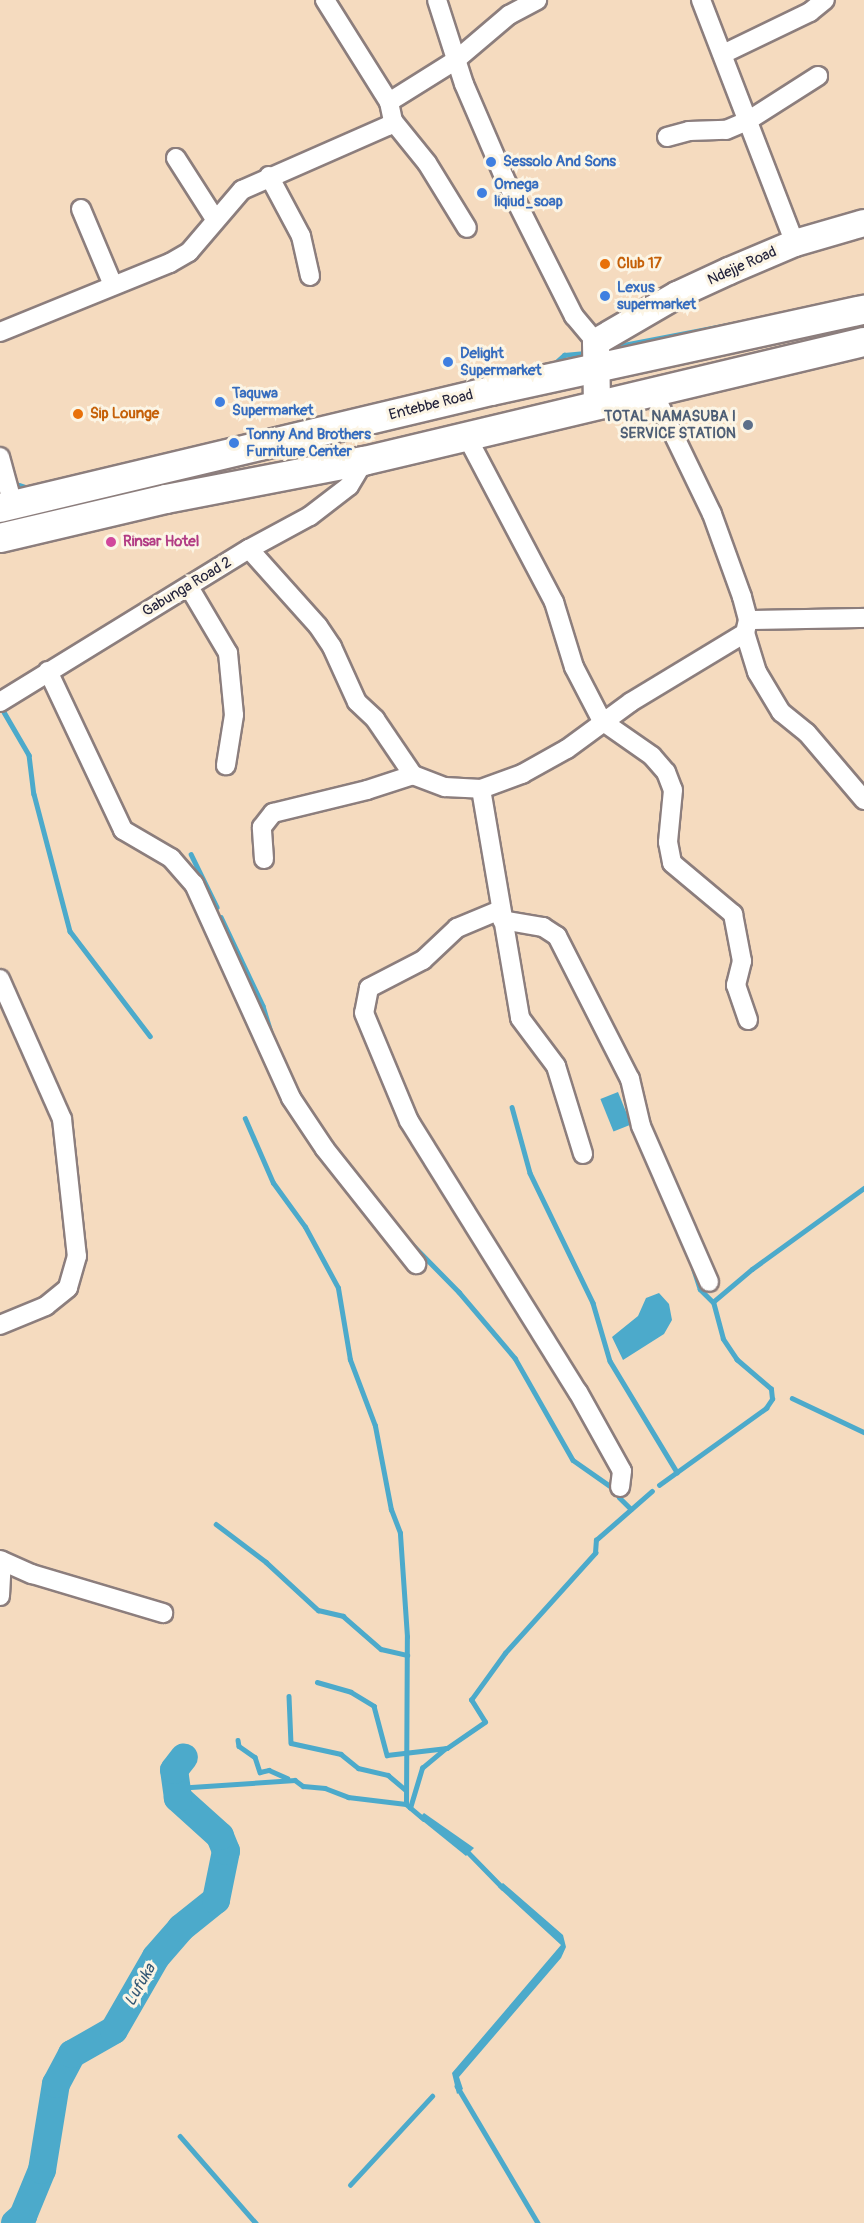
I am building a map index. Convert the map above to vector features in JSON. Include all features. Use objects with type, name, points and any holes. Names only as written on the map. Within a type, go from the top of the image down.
[{"type":"main road","name":"Entebbe Road","points":[[7,506],[596,355],[864,309]]},
{"type":"main road","points":[[0,538],[166,499],[364,461],[654,394],[864,342]]},
{"type":"street","points":[[325,0],[389,102],[393,121],[427,163],[467,228]]},
{"type":"street","points":[[437,0],[456,60],[504,177],[596,355],[597,406]]},
{"type":"street","points":[[389,102],[456,60],[509,15],[537,0]]},
{"type":"street","points":[[700,0],[749,120],[795,243]]},
{"type":"street","points":[[723,54],[810,12],[825,0]]},
{"type":"street","points":[[667,137],[689,131],[726,130],[749,120],[818,76]]},
{"type":"street","points":[[0,332],[189,252],[242,190],[269,176],[369,136],[393,121]]},
{"type":"street","points":[[176,158],[215,219]]},
{"type":"street","points":[[269,176],[301,236],[310,276]]},
{"type":"street","points":[[81,209],[113,285]]},
{"type":"street","name":"Ndejje Road","points":[[596,355],[677,295],[795,243],[864,223]]},
{"type":"street","points":[[654,394],[702,488],[746,626],[757,672],[781,712],[807,733],[862,792]]},
{"type":"street","points":[[467,437],[554,602],[574,667],[602,721],[652,756],[666,772],[673,790],[668,842],[672,863],[733,914],[742,960],[736,985],[748,1020]]},
{"type":"street","points":[[0,457],[7,506]]},
{"type":"street","name":"Gabunga Road 2","points":[[0,702],[249,549],[332,502],[349,486],[364,461]]},
{"type":"street","points":[[249,549],[318,626],[332,647],[357,702],[375,719],[413,775],[445,787],[481,789],[522,774],[567,749],[602,721],[746,626],[864,618]]},
{"type":"street","points":[[189,587],[228,653],[234,715],[226,765]]},
{"type":"street","points":[[48,671],[123,830],[171,858],[194,884],[291,1098],[319,1141],[416,1264]]},
{"type":"street","points":[[264,859],[262,827],[273,813],[413,775]]},
{"type":"street","points":[[481,789],[520,1018],[556,1066],[583,1154]]},
{"type":"street","points":[[620,1487],[622,1471],[578,1392],[409,1121],[364,1013],[369,988],[423,960],[457,928],[501,915],[543,927],[557,936],[630,1079],[641,1126],[709,1282]]},
{"type":"street","points":[[0,979],[62,1119],[77,1256],[73,1280],[57,1298],[0,1325]]},
{"type":"street","points":[[0,1596],[1,1561],[43,1578],[163,1613]]},
{"type":"water","points":[[618,1092],[631,1124],[613,1132],[600,1099]]},
{"type":"water","points":[[659,1293],[669,1304],[672,1320],[664,1334],[623,1360],[612,1337],[638,1316],[646,1298]]},
{"type":"water","points":[[424,1813],[474,1848],[466,1856],[419,1818]]},
{"type":"water","points":[[503,1883],[563,1935],[566,1947],[561,1958],[459,2077],[463,2089],[457,2094],[452,2073],[561,1945],[498,1887]]},
{"type":"waterway","points":[[613,347],[743,322]]},
{"type":"waterway","points":[[553,365],[564,355],[588,353]]},
{"type":"waterway","points":[[19,485],[28,488]]},
{"type":"waterway","points":[[4,712],[29,755],[34,794],[70,931],[150,1036]]},
{"type":"waterway","points":[[191,854],[217,907]]},
{"type":"waterway","points":[[221,917],[263,1006],[271,1033]]},
{"type":"waterway","points":[[512,1107],[530,1173],[593,1303],[610,1361],[677,1472]]},
{"type":"waterway","points":[[176,1788],[295,1780],[303,1786],[325,1788],[348,1797],[406,1804],[407,1637],[400,1533],[391,1510],[375,1426],[350,1360],[338,1288],[305,1227],[273,1183],[245,1119]]},
{"type":"waterway","points":[[659,1485],[766,1408],[772,1399],[771,1389],[737,1360],[723,1339],[713,1302],[752,1269],[864,1188]]},
{"type":"waterway","points":[[411,1243],[459,1292],[515,1358],[573,1460],[613,1488]]},
{"type":"waterway","points":[[694,1270],[700,1289],[713,1302]]},
{"type":"waterway","points":[[792,1398],[864,1432]]},
{"type":"waterway","points":[[317,1682],[351,1692],[374,1706],[387,1755],[447,1748],[485,1722],[471,1700],[505,1653],[595,1553],[596,1540],[652,1491]]},
{"type":"waterway","points":[[619,1497],[631,1509]]},
{"type":"waterway","points":[[216,1524],[266,1562],[318,1610],[343,1616],[381,1649],[407,1655]]},
{"type":"waterway","points":[[289,1696],[291,1743],[341,1754],[358,1768],[388,1775],[406,1790]]},
{"type":"waterway","points":[[238,1740],[239,1746],[255,1757],[260,1772],[269,1770],[287,1778]]},
{"type":"waterway","points":[[410,1808],[422,1768],[445,1749]]},
{"type":"waterway","name":"Lufuka","points":[[15,2223],[23,2216],[42,2170],[56,2084],[72,2054],[114,2030],[156,1957],[181,1928],[216,1900],[226,1851],[220,1836],[178,1798],[174,1770],[184,1757]]},
{"type":"waterway","points":[[406,1804],[424,1819]]},
{"type":"waterway","points":[[465,1849],[503,1888]]},
{"type":"waterway","points":[[457,2086],[538,2223]]},
{"type":"waterway","points":[[350,2185],[432,2096]]},
{"type":"waterway","points":[[180,2136],[256,2223]]},
{"type":"place","name":"Sessolo And Sons","points":[[491,162]]},
{"type":"place","name":"Omega liqiud_soap","points":[[482,193]]},
{"type":"place","name":"Club 17","points":[[605,264]]},
{"type":"place","name":"Lexus supermarket","points":[[605,296]]},
{"type":"place","name":"Delight Supermarket","points":[[448,362]]},
{"type":"place","name":"Taquwa Supermarket","points":[[220,402]]},
{"type":"place","name":"Sip Lounge","points":[[78,414]]},
{"type":"place","name":"TOTAL NAMASUBA I SERVICE STATION","points":[[748,425]]},
{"type":"place","name":"Tonny And Brothers Furniture Center","points":[[234,443]]},
{"type":"place","name":"Rinsar Hotel","points":[[111,542]]}]
